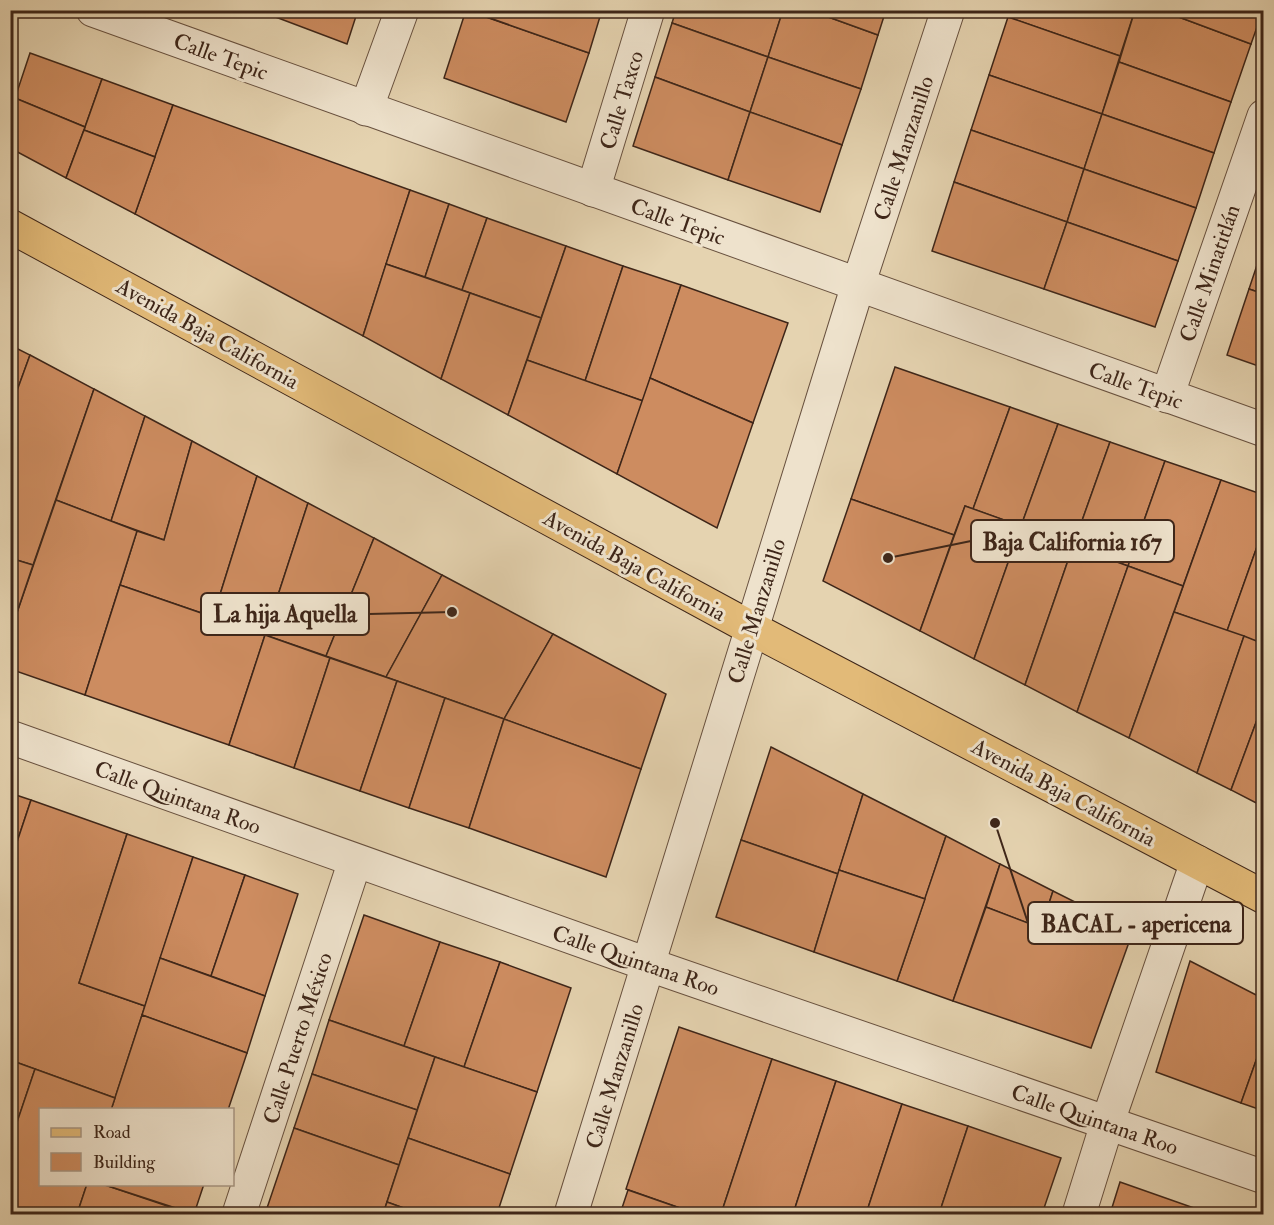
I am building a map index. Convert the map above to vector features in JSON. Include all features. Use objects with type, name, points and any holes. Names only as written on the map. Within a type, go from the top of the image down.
[{"type":"main road","name":"Avenida Baja California","points":[[10,226],[751,628],[1263,897]]},
{"type":"street","name":"Calle Tepic","points":[[93,10],[1263,430]]},
{"type":"street","points":[[366,109],[402,10]]},
{"type":"street","name":"Calle Taxco","points":[[593,190],[648,10]]},
{"type":"street","name":"Calle Manzanillo","points":[[572,1215],[858,285],[948,10]]},
{"type":"street","name":"Calle Minatitlán","points":[[1167,396],[1263,116]]},
{"type":"street","name":"Calle Quintana Roo","points":[[10,737],[648,964],[1263,1177]]},
{"type":"street","name":"Calle Puerto México","points":[[239,1215],[355,861]]},
{"type":"street","points":[[1079,1215],[1107,1124],[1197,862]]},
{"type":"building","points":[[257,10],[358,10],[347,44]]},
{"type":"building","points":[[466,10],[589,53],[566,122],[444,78]]},
{"type":"building","points":[[467,10],[602,10],[589,53]]},
{"type":"building","points":[[676,10],[783,10],[768,57],[672,23]]},
{"type":"building","points":[[783,10],[809,10],[878,35],[861,89],[768,57]]},
{"type":"building","points":[[809,10],[886,10],[878,35]]},
{"type":"building","points":[[1007,10],[1135,10],[1120,56],[1005,16]]},
{"type":"building","points":[[1135,10],[1160,10],[1251,44],[1231,102],[1119,62]]},
{"type":"building","points":[[1160,10],[1263,10],[1251,44]]},
{"type":"building","points":[[1008,17],[1120,56],[1102,114],[989,75]]},
{"type":"building","points":[[672,23],[768,57],[750,112],[655,77]]},
{"type":"building","points":[[30,53],[102,79],[85,127],[15,98]]},
{"type":"building","points":[[768,57],[861,89],[842,145],[750,112]]},
{"type":"building","points":[[1119,62],[1231,102],[1214,153],[1102,114]]},
{"type":"building","points":[[989,75],[1102,114],[1084,169],[971,130]]},
{"type":"building","points":[[655,77],[750,112],[728,180],[633,146]]},
{"type":"building","points":[[102,79],[173,105],[155,157],[84,130]]},
{"type":"building","points":[[15,98],[85,127],[66,178],[10,148],[10,111]]},
{"type":"building","points":[[173,105],[410,190],[363,336],[135,214]]},
{"type":"building","points":[[750,112],[842,145],[820,212],[728,180]]},
{"type":"building","points":[[1102,114],[1214,153],[1196,208],[1084,169]]},
{"type":"building","points":[[84,130],[155,157],[135,214],[66,178]]},
{"type":"building","points":[[971,130],[1084,169],[1067,222],[954,182]]},
{"type":"building","points":[[1084,169],[1196,208],[1178,261],[1067,222]]},
{"type":"building","points":[[954,182],[1067,222],[1044,289],[932,251]]},
{"type":"building","points":[[410,190],[449,204],[425,277],[386,264]]},
{"type":"building","points":[[449,204],[487,218],[462,290],[425,277]]},
{"type":"building","points":[[487,218],[566,246],[541,318],[462,290]]},
{"type":"building","points":[[1067,222],[1178,261],[1155,327],[1044,289]]},
{"type":"building","points":[[1264,244],[1264,294],[1249,289]]},
{"type":"building","points":[[566,246],[623,266],[585,381],[527,360]]},
{"type":"building","points":[[386,264],[470,293],[441,379],[363,336]]},
{"type":"building","points":[[623,266],[681,285],[643,401],[585,381]]},
{"type":"building","points":[[681,285],[788,323],[753,423],[650,378]]},
{"type":"building","points":[[1249,289],[1264,294],[1264,368],[1227,355]]},
{"type":"building","points":[[470,293],[541,318],[508,415],[441,379]]},
{"type":"building","points":[[10,345],[30,355],[10,410]]},
{"type":"building","points":[[30,355],[94,389],[33,565],[10,558],[10,410]]},
{"type":"building","points":[[527,360],[643,401],[617,474],[508,415]]},
{"type":"building","points":[[895,367],[1010,407],[973,509],[965,506],[954,535],[851,499]]},
{"type":"building","points":[[650,378],[753,423],[717,528],[617,474]]},
{"type":"building","points":[[94,389],[145,416],[111,521],[56,500]]},
{"type":"building","points":[[1010,407],[1058,424],[1021,526],[973,509]]},
{"type":"building","points":[[145,416],[192,441],[164,540],[111,521]]},
{"type":"building","points":[[1058,424],[1110,442],[1073,546],[1021,526]]},
{"type":"building","points":[[192,441],[257,476],[213,617],[120,585],[137,531],[164,540]]},
{"type":"building","points":[[1110,442],[1165,461],[1128,566],[1073,546]]},
{"type":"building","points":[[1165,461],[1221,480],[1183,586],[1128,566]]},
{"type":"building","points":[[257,476],[308,503],[265,635],[213,617]]},
{"type":"building","points":[[1221,480],[1264,495],[1264,527],[1227,631],[1174,612]]},
{"type":"building","points":[[851,499],[954,535],[920,631],[823,581]]},
{"type":"building","points":[[56,500],[137,531],[85,695],[10,669],[10,633]]},
{"type":"building","points":[[308,503],[374,538],[326,656],[265,635]]},
{"type":"building","points":[[965,506],[1021,526],[974,659],[920,631]]},
{"type":"building","points":[[1021,526],[1073,546],[1025,685],[974,659]]},
{"type":"building","points":[[1264,527],[1264,644],[1227,631]]},
{"type":"building","points":[[374,538],[442,575],[386,677],[326,656]]},
{"type":"building","points":[[1073,546],[1128,566],[1077,712],[1025,685]]},
{"type":"building","points":[[10,558],[33,565],[10,633]]},
{"type":"building","points":[[1128,566],[1183,586],[1129,738],[1077,712]]},
{"type":"building","points":[[442,575],[553,634],[504,719],[386,677]]},
{"type":"building","points":[[120,585],[265,635],[229,745],[85,695]]},
{"type":"building","points":[[1174,612],[1244,636],[1197,773],[1129,738]]},
{"type":"building","points":[[553,634],[666,694],[641,769],[504,719]]},
{"type":"building","points":[[265,635],[330,658],[294,768],[229,745]]},
{"type":"building","points":[[1244,636],[1264,644],[1264,701],[1231,790],[1197,773]]},
{"type":"building","points":[[330,658],[397,681],[360,791],[294,768]]},
{"type":"building","points":[[397,681],[445,698],[409,808],[360,791]]},
{"type":"building","points":[[445,698],[504,719],[469,828],[409,808]]},
{"type":"building","points":[[1264,701],[1264,807],[1231,790]]},
{"type":"building","points":[[504,719],[641,769],[606,877],[469,828]]},
{"type":"building","points":[[771,747],[863,794],[838,874],[741,840]]},
{"type":"building","points":[[10,793],[31,800],[10,863]]},
{"type":"building","points":[[863,794],[946,836],[925,899],[839,870]]},
{"type":"building","points":[[31,800],[127,834],[79,983],[145,1006],[115,1098],[10,1060],[10,863]]},
{"type":"building","points":[[127,834],[193,857],[145,1006],[79,983]]},
{"type":"building","points":[[946,836],[1000,864],[953,1001],[897,981]]},
{"type":"building","points":[[741,840],[838,874],[814,952],[716,917]]},
{"type":"building","points":[[193,857],[245,875],[211,976],[160,958]]},
{"type":"building","points":[[1000,864],[1053,891],[1041,928],[986,907]]},
{"type":"building","points":[[839,870],[925,899],[897,981],[814,952]]},
{"type":"building","points":[[245,875],[298,894],[265,996],[211,976]]},
{"type":"building","points":[[1053,891],[1133,931],[1091,1048],[953,1001],[986,907],[1041,928]]},
{"type":"building","points":[[364,915],[440,942],[404,1046],[329,1020]]},
{"type":"building","points":[[440,942],[500,962],[464,1067],[404,1046]]},
{"type":"building","points":[[160,958],[265,996],[247,1053],[142,1015]]},
{"type":"building","points":[[1190,961],[1264,999],[1264,1038],[1241,1103],[1156,1072]]},
{"type":"building","points":[[500,962],[571,988],[537,1092],[464,1067]]},
{"type":"building","points":[[142,1015],[247,1053],[229,1108],[112,1108]]},
{"type":"building","points":[[329,1020],[435,1057],[417,1110],[312,1074]]},
{"type":"building","points":[[679,1027],[772,1059],[721,1214],[697,1214],[626,1189]]},
{"type":"building","points":[[1264,1038],[1264,1111],[1241,1103]]},
{"type":"building","points":[[435,1057],[537,1092],[510,1174],[408,1138]]},
{"type":"building","points":[[772,1059],[836,1081],[793,1214],[721,1214]]},
{"type":"building","points":[[10,1060],[35,1069],[10,1143]]},
{"type":"building","points":[[35,1069],[115,1098],[112,1108],[39,1108],[39,1186],[86,1186],[77,1214],[10,1214],[10,1143]]},
{"type":"building","points":[[312,1074],[417,1110],[399,1165],[294,1128]]},
{"type":"building","points":[[836,1081],[902,1104],[866,1214],[793,1214]]},
{"type":"building","points":[[902,1104],[968,1126],[939,1214],[866,1214]]},
{"type":"building","points":[[968,1126],[1061,1158],[1042,1214],[939,1214]]},
{"type":"building","points":[[294,1128],[399,1165],[383,1214],[265,1214]]},
{"type":"building","points":[[408,1138],[510,1174],[497,1214],[420,1214],[387,1202]]},
{"type":"building","points":[[1120,1182],[1211,1214],[1110,1214]]},
{"type":"building","points":[[86,1186],[108,1186],[191,1214],[77,1214]]},
{"type":"building","points":[[108,1186],[203,1186],[194,1214]]},
{"type":"building","points":[[628,1190],[697,1214],[620,1214]]},
{"type":"building","points":[[387,1202],[420,1214],[383,1214]]},
{"type":"place","name":"Baja California 167","points":[[888,558]]},
{"type":"place","name":"La hija Aquella","points":[[452,612]]},
{"type":"place","name":"BACAL - apericena","points":[[995,823]]}]
